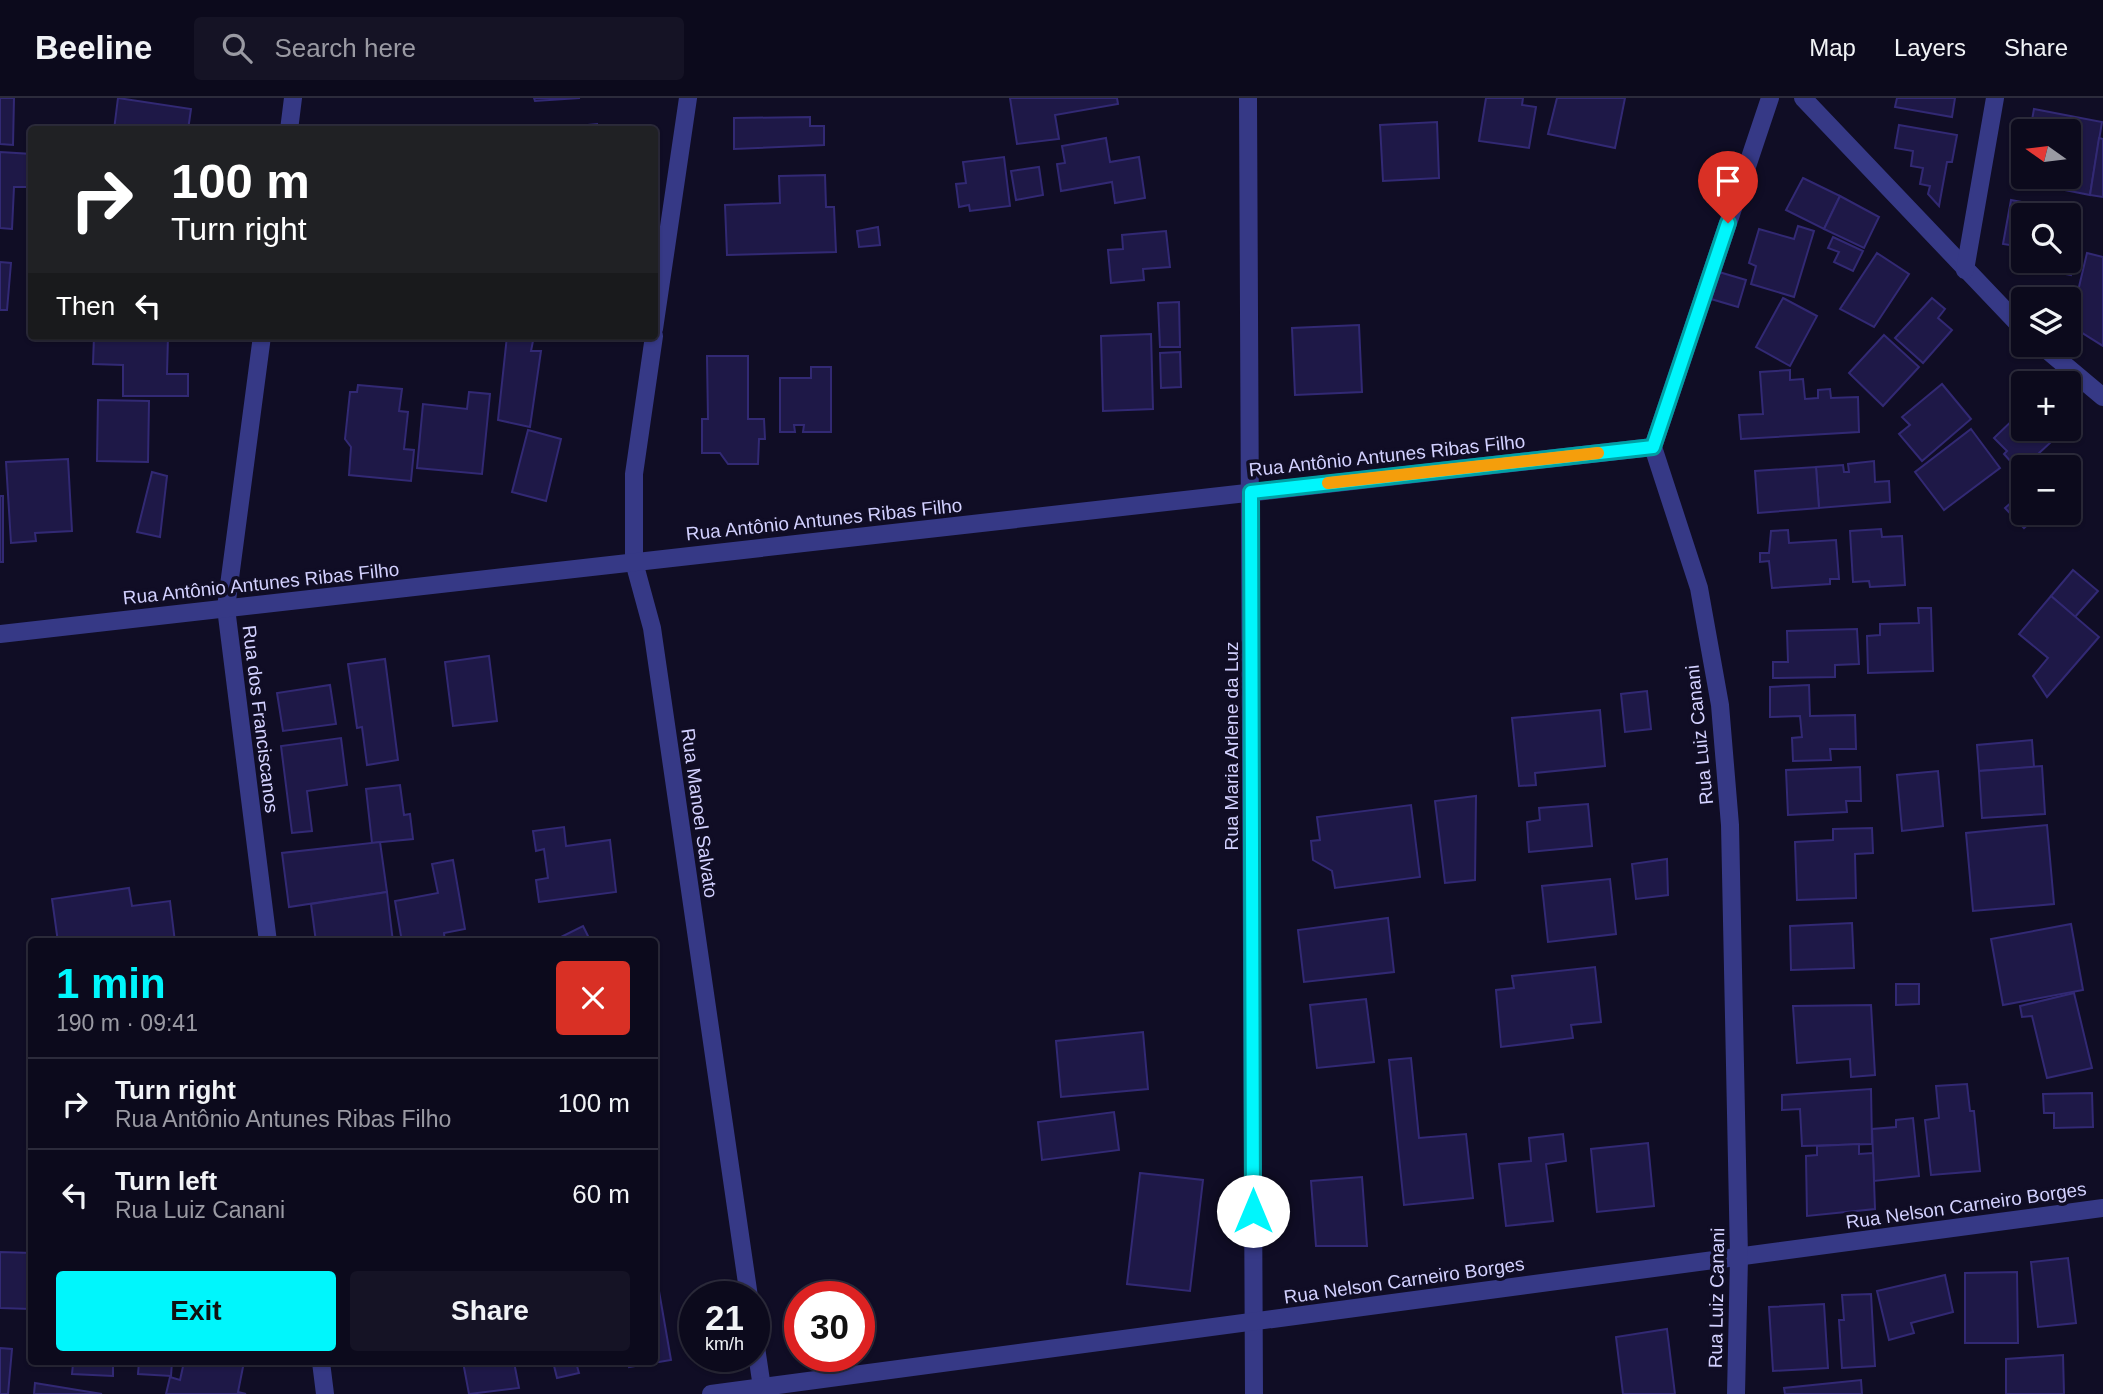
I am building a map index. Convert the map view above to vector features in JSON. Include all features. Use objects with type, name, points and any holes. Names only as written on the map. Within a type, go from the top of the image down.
[{"type":"street","points":[[290,126],[293,98]]},
{"type":"street","points":[[658,303],[688,98]]},
{"type":"street","name":"Rua Maria Arlene da Luz","points":[[1248,98],[1254,1394]]},
{"type":"street","points":[[1653,447],[1770,98]]},
{"type":"street","points":[[1803,98],[2011,317]]},
{"type":"street","points":[[1965,270],[1995,98]]},
{"type":"street","name":"Rua dos Franciscanos","points":[[261,340],[226,608],[267,938]]},
{"type":"street","name":"Rua Manoel Salvato","points":[[653,340],[634,474],[634,562],[652,628],[747,1281]]},
{"type":"street","points":[[2055,357],[2103,397]]},
{"type":"street","name":"Rua Antônio Antunes Ribas Filho","points":[[0,634],[1653,447]]},
{"type":"street","name":"Rua Luiz Canani","points":[[1653,447],[1699,588],[1720,705],[1730,825],[1739,1257],[1736,1394]]},
{"type":"street","name":"Rua Nelson Carneiro Borges","points":[[711,1394],[762,1391],[2103,1208]]},
{"type":"street","points":[[321,1365],[326,1394]]},
{"type":"street","points":[[759,1372],[762,1391]]},
{"type":"building","points":[[0,98],[14,98],[13,145],[0,144]]},
{"type":"building","points":[[118,98],[191,109],[189,126],[114,126]]},
{"type":"building","points":[[534,98],[580,98],[535,101]]},
{"type":"building","points":[[1010,98],[1117,98],[1118,104],[1055,115],[1059,139],[1017,144]]},
{"type":"building","points":[[1486,98],[1523,98],[1522,105],[1536,107],[1529,148],[1479,141]]},
{"type":"building","points":[[1557,98],[1625,98],[1615,148],[1548,134]]},
{"type":"building","points":[[1897,98],[1955,98],[1952,117],[1895,107]]},
{"type":"building","points":[[2034,109],[2102,122],[2090,195],[2060,189],[2081,189],[2081,119],[2032,119]]},
{"type":"building","points":[[810,117],[810,126],[824,126],[824,145],[734,149],[734,118]]},
{"type":"building","points":[[1437,122],[1439,178],[1383,181],[1380,125]]},
{"type":"building","points":[[1899,125],[1957,135],[1952,162],[1947,162],[1939,206],[1928,194],[1930,186],[1920,184],[1923,168],[1911,166],[1913,151],[1895,148]]},
{"type":"building","points":[[1106,138],[1110,162],[1139,157],[1145,198],[1115,203],[1112,182],[1061,191],[1057,164],[1065,163],[1062,146]]},
{"type":"building","points":[[2099,138],[2103,139],[2103,197],[2090,195]]},
{"type":"building","points":[[0,152],[28,154],[28,187],[14,187],[12,229],[0,228]]},
{"type":"building","points":[[1004,157],[1010,206],[970,211],[969,205],[959,207],[956,184],[966,183],[963,162]]},
{"type":"building","points":[[1039,167],[1043,195],[1016,200],[1011,171]]},
{"type":"building","points":[[825,175],[826,207],[834,207],[836,252],[727,255],[725,205],[780,203],[779,176]]},
{"type":"building","points":[[1803,178],[1840,196],[1824,229],[1786,210]]},
{"type":"building","points":[[1840,196],[1879,217],[1864,248],[1824,229]]},
{"type":"building","points":[[2011,200],[2027,203],[2011,203],[2011,245],[2003,244]]},
{"type":"building","points":[[1798,226],[1814,231],[1794,297],[1751,284],[1756,266],[1749,263],[1759,229],[1794,239]]},
{"type":"building","points":[[878,227],[880,245],[859,247],[857,231]]},
{"type":"building","points":[[1166,231],[1170,267],[1143,269],[1144,280],[1111,283],[1108,250],[1123,249],[1122,235]]},
{"type":"building","points":[[1833,237],[1863,251],[1853,271],[1834,262],[1839,252],[1828,248]]},
{"type":"building","points":[[1877,253],[1909,274],[1874,327],[1840,309]]},
{"type":"building","points":[[2087,253],[2103,257],[2103,346],[2081,332],[2079,287]]},
{"type":"building","points":[[0,262],[11,263],[7,310],[0,310]]},
{"type":"building","points":[[1719,272],[1746,280],[1738,307],[1711,299]]},
{"type":"building","points":[[1783,298],[1817,316],[1790,366],[1756,347]]},
{"type":"building","points":[[1932,298],[1945,309],[1938,318],[1952,330],[1923,363],[1895,338]]},
{"type":"building","points":[[1179,302],[1180,347],[1160,347],[1158,303]]},
{"type":"building","points":[[1359,325],[1362,392],[1295,395],[1292,328]]},
{"type":"building","points":[[1151,334],[1153,409],[1103,411],[1101,336]]},
{"type":"building","points":[[1884,335],[1919,367],[1883,406],[1849,373]]},
{"type":"building","points":[[94,340],[168,340],[167,374],[188,374],[188,396],[123,396],[123,365],[93,364]]},
{"type":"building","points":[[507,340],[533,340],[531,351],[541,351],[530,427],[498,420]]},
{"type":"building","points":[[1180,352],[1181,387],[1161,388],[1160,353]]},
{"type":"building","points":[[707,356],[748,356],[748,419],[764,419],[765,439],[759,439],[758,464],[728,464],[720,453],[702,453],[702,419],[708,419]]},
{"type":"building","points":[[811,367],[831,367],[831,432],[803,432],[804,425],[794,425],[795,432],[780,432],[780,378],[811,378]]},
{"type":"building","points":[[1790,370],[1790,380],[1803,379],[1805,399],[1818,398],[1818,390],[1830,389],[1831,398],[1858,397],[1859,432],[1741,439],[1739,415],[1763,414],[1760,372]]},
{"type":"building","points":[[1942,384],[1971,419],[1922,461],[1899,434],[1910,425],[1902,417]]},
{"type":"building","points":[[358,385],[402,389],[399,411],[408,412],[404,449],[414,450],[411,481],[349,475],[351,447],[345,439],[350,392],[357,392]]},
{"type":"building","points":[[469,392],[490,394],[482,474],[417,468],[423,404],[467,409]]},
{"type":"building","points":[[98,400],[149,401],[148,462],[97,461]]},
{"type":"building","points":[[2011,422],[2011,441],[2052,441],[2037,455],[2011,455],[2011,462],[2004,454],[2007,451],[1994,438]]},
{"type":"building","points":[[1971,429],[2000,468],[1944,510],[1915,472]]},
{"type":"building","points":[[528,430],[561,439],[546,501],[512,492]]},
{"type":"building","points":[[68,459],[72,531],[35,533],[36,541],[11,543],[6,462]]},
{"type":"building","points":[[1874,461],[1875,482],[1889,481],[1890,502],[1819,508],[1816,467],[1843,465],[1844,472],[1849,472],[1848,464]]},
{"type":"building","points":[[1816,467],[1819,508],[1758,513],[1755,471]]},
{"type":"building","points":[[152,472],[167,476],[160,537],[137,532]]},
{"type":"building","points":[[0,496],[3,496],[3,562],[0,562]]},
{"type":"building","points":[[2011,503],[2011,514],[2005,508]]},
{"type":"building","points":[[1881,529],[1882,537],[1902,536],[1905,585],[1870,587],[1869,581],[1853,582],[1850,531]]},
{"type":"building","points":[[1788,530],[1789,543],[1836,540],[1839,579],[1830,579],[1830,584],[1772,588],[1769,561],[1760,562],[1760,553],[1769,553],[1771,531]]},
{"type":"building","points":[[2073,570],[2098,591],[2075,617],[2051,596]]},
{"type":"building","points":[[2051,596],[2099,637],[2047,697],[2033,676],[2048,658],[2019,634]]},
{"type":"building","points":[[1918,608],[1931,608],[1933,671],[1868,673],[1867,636],[1880,635],[1880,624],[1919,623]]},
{"type":"building","points":[[1857,629],[1859,664],[1835,665],[1835,677],[1773,678],[1773,662],[1788,662],[1787,631]]},
{"type":"building","points":[[489,656],[497,721],[453,726],[445,662]]},
{"type":"building","points":[[385,659],[398,760],[367,765],[362,727],[357,728],[348,664]]},
{"type":"building","points":[[330,685],[336,724],[283,731],[277,693]]},
{"type":"building","points":[[1809,685],[1810,716],[1855,715],[1856,749],[1830,749],[1831,760],[1793,761],[1792,738],[1802,737],[1800,716],[1770,717],[1770,687]]},
{"type":"building","points":[[1647,691],[1651,729],[1625,732],[1621,694]]},
{"type":"building","points":[[1600,710],[1605,766],[1535,773],[1536,785],[1519,786],[1512,718]]},
{"type":"building","points":[[341,738],[347,785],[307,791],[312,831],[292,833],[281,746]]},
{"type":"building","points":[[2032,740],[2034,767],[1979,771],[1977,745]]},
{"type":"building","points":[[2042,766],[2045,814],[1982,818],[1979,771]]},
{"type":"building","points":[[1860,767],[1861,801],[1846,801],[1847,812],[1788,815],[1786,770]]},
{"type":"building","points":[[1938,771],[1943,826],[1902,831],[1897,775]]},
{"type":"building","points":[[400,785],[404,815],[410,814],[413,839],[372,843],[366,789]]},
{"type":"building","points":[[1476,796],[1475,880],[1445,883],[1435,801]]},
{"type":"building","points":[[1588,804],[1592,846],[1529,852],[1527,822],[1540,820],[1539,808]]},
{"type":"building","points":[[1411,805],[1420,877],[1335,888],[1332,871],[1313,860],[1311,841],[1320,840],[1317,817]]},
{"type":"building","points":[[2047,825],[2054,904],[1973,911],[1966,833]]},
{"type":"building","points":[[564,827],[566,846],[610,840],[616,892],[539,902],[536,880],[548,878],[544,849],[536,851],[533,831]]},
{"type":"building","points":[[1872,828],[1873,853],[1855,854],[1856,898],[1797,900],[1795,842],[1833,840],[1833,829]]},
{"type":"building","points":[[380,842],[387,892],[289,907],[282,853]]},
{"type":"building","points":[[1667,859],[1668,895],[1636,899],[1632,864]]},
{"type":"building","points":[[453,860],[465,929],[444,933],[445,938],[401,938],[395,901],[438,893],[432,864]]},
{"type":"building","points":[[1610,879],[1616,934],[1548,942],[1542,886]]},
{"type":"building","points":[[129,888],[132,906],[170,901],[175,938],[57,938],[52,899]]},
{"type":"building","points":[[387,892],[393,938],[315,938],[311,904]]},
{"type":"building","points":[[1388,918],[1394,972],[1304,982],[1298,930]]},
{"type":"building","points":[[1852,923],[1854,968],[1791,970],[1790,926]]},
{"type":"building","points":[[2071,924],[2083,990],[2003,1005],[1991,939]]},
{"type":"building","points":[[583,926],[589,938],[559,938]]},
{"type":"building","points":[[1595,967],[1601,1022],[1571,1025],[1573,1038],[1501,1047],[1496,990],[1514,988],[1512,976]]},
{"type":"building","points":[[1896,984],[1919,984],[1919,1004],[1896,1005]]},
{"type":"building","points":[[2074,993],[2092,1068],[2047,1078],[2032,1016],[2022,1017],[2020,1006]]},
{"type":"building","points":[[1366,999],[1374,1062],[1317,1068],[1310,1005]]},
{"type":"building","points":[[1871,1005],[1875,1075],[1851,1077],[1850,1059],[1797,1063],[1793,1006]]},
{"type":"building","points":[[1143,1032],[1148,1089],[1061,1097],[1056,1041]]},
{"type":"building","points":[[1411,1058],[1419,1138],[1466,1134],[1473,1198],[1404,1205],[1389,1060]]},
{"type":"building","points":[[1967,1084],[1970,1111],[1974,1111],[1980,1171],[1931,1175],[1925,1120],[1939,1118],[1936,1086]]},
{"type":"building","points":[[1871,1089],[1872,1144],[1802,1146],[1800,1109],[1782,1110],[1782,1095]]},
{"type":"building","points":[[2092,1093],[2093,1127],[2054,1128],[2054,1113],[2044,1113],[2043,1094]]},
{"type":"building","points":[[1114,1112],[1119,1150],[1042,1160],[1038,1122]]},
{"type":"building","points":[[1913,1118],[1919,1176],[1874,1181],[1872,1129],[1896,1127],[1896,1120]]},
{"type":"building","points":[[1563,1134],[1566,1161],[1546,1164],[1553,1221],[1506,1226],[1499,1164],[1531,1161],[1529,1138]]},
{"type":"building","points":[[1648,1143],[1654,1206],[1597,1212],[1591,1149]]},
{"type":"building","points":[[1859,1144],[1859,1154],[1873,1153],[1875,1209],[1807,1216],[1806,1156],[1817,1155],[1817,1146]]},
{"type":"building","points":[[1140,1173],[1203,1180],[1190,1291],[1127,1284]]},
{"type":"building","points":[[1362,1177],[1367,1246],[1316,1246],[1311,1181]]},
{"type":"building","points":[[0,1252],[28,1253],[28,1309],[0,1308]]},
{"type":"building","points":[[2068,1258],[2076,1323],[2038,1327],[2031,1262]]},
{"type":"building","points":[[2017,1272],[2018,1343],[1965,1343],[1965,1273]]},
{"type":"building","points":[[1945,1275],[1953,1312],[1911,1323],[1914,1333],[1889,1340],[1877,1291]]},
{"type":"building","points":[[658,1291],[671,1360],[658,1362]]},
{"type":"building","points":[[1871,1294],[1875,1366],[1842,1368],[1839,1320],[1844,1320],[1842,1295]]},
{"type":"building","points":[[1824,1304],[1828,1368],[1773,1371],[1769,1307]]},
{"type":"building","points":[[1667,1329],[1675,1394],[1623,1394],[1616,1337]]},
{"type":"building","points":[[0,1348],[12,1349],[8,1394],[0,1394]]},
{"type":"building","points":[[2063,1355],[2064,1394],[2006,1394],[2006,1359]]},
{"type":"building","points":[[73,1365],[113,1365],[113,1376],[72,1374]]},
{"type":"building","points":[[139,1365],[172,1365],[171,1376],[138,1374]]},
{"type":"building","points":[[183,1365],[243,1365],[238,1392],[246,1394],[166,1394],[170,1377],[180,1380]]},
{"type":"building","points":[[464,1365],[515,1365],[519,1388],[469,1394]]},
{"type":"building","points":[[554,1365],[580,1365],[577,1366],[579,1373],[557,1378]]},
{"type":"building","points":[[1861,1380],[1862,1394],[1785,1394],[1784,1388]]},
{"type":"building","points":[[35,1383],[102,1394],[34,1394]]},
{"type":"slow traffic","points":[[1328,483],[1598,453]]},
{"type":"route","points":[[1253,1211],[1251,492],[1653,447],[1728,223]]}]
